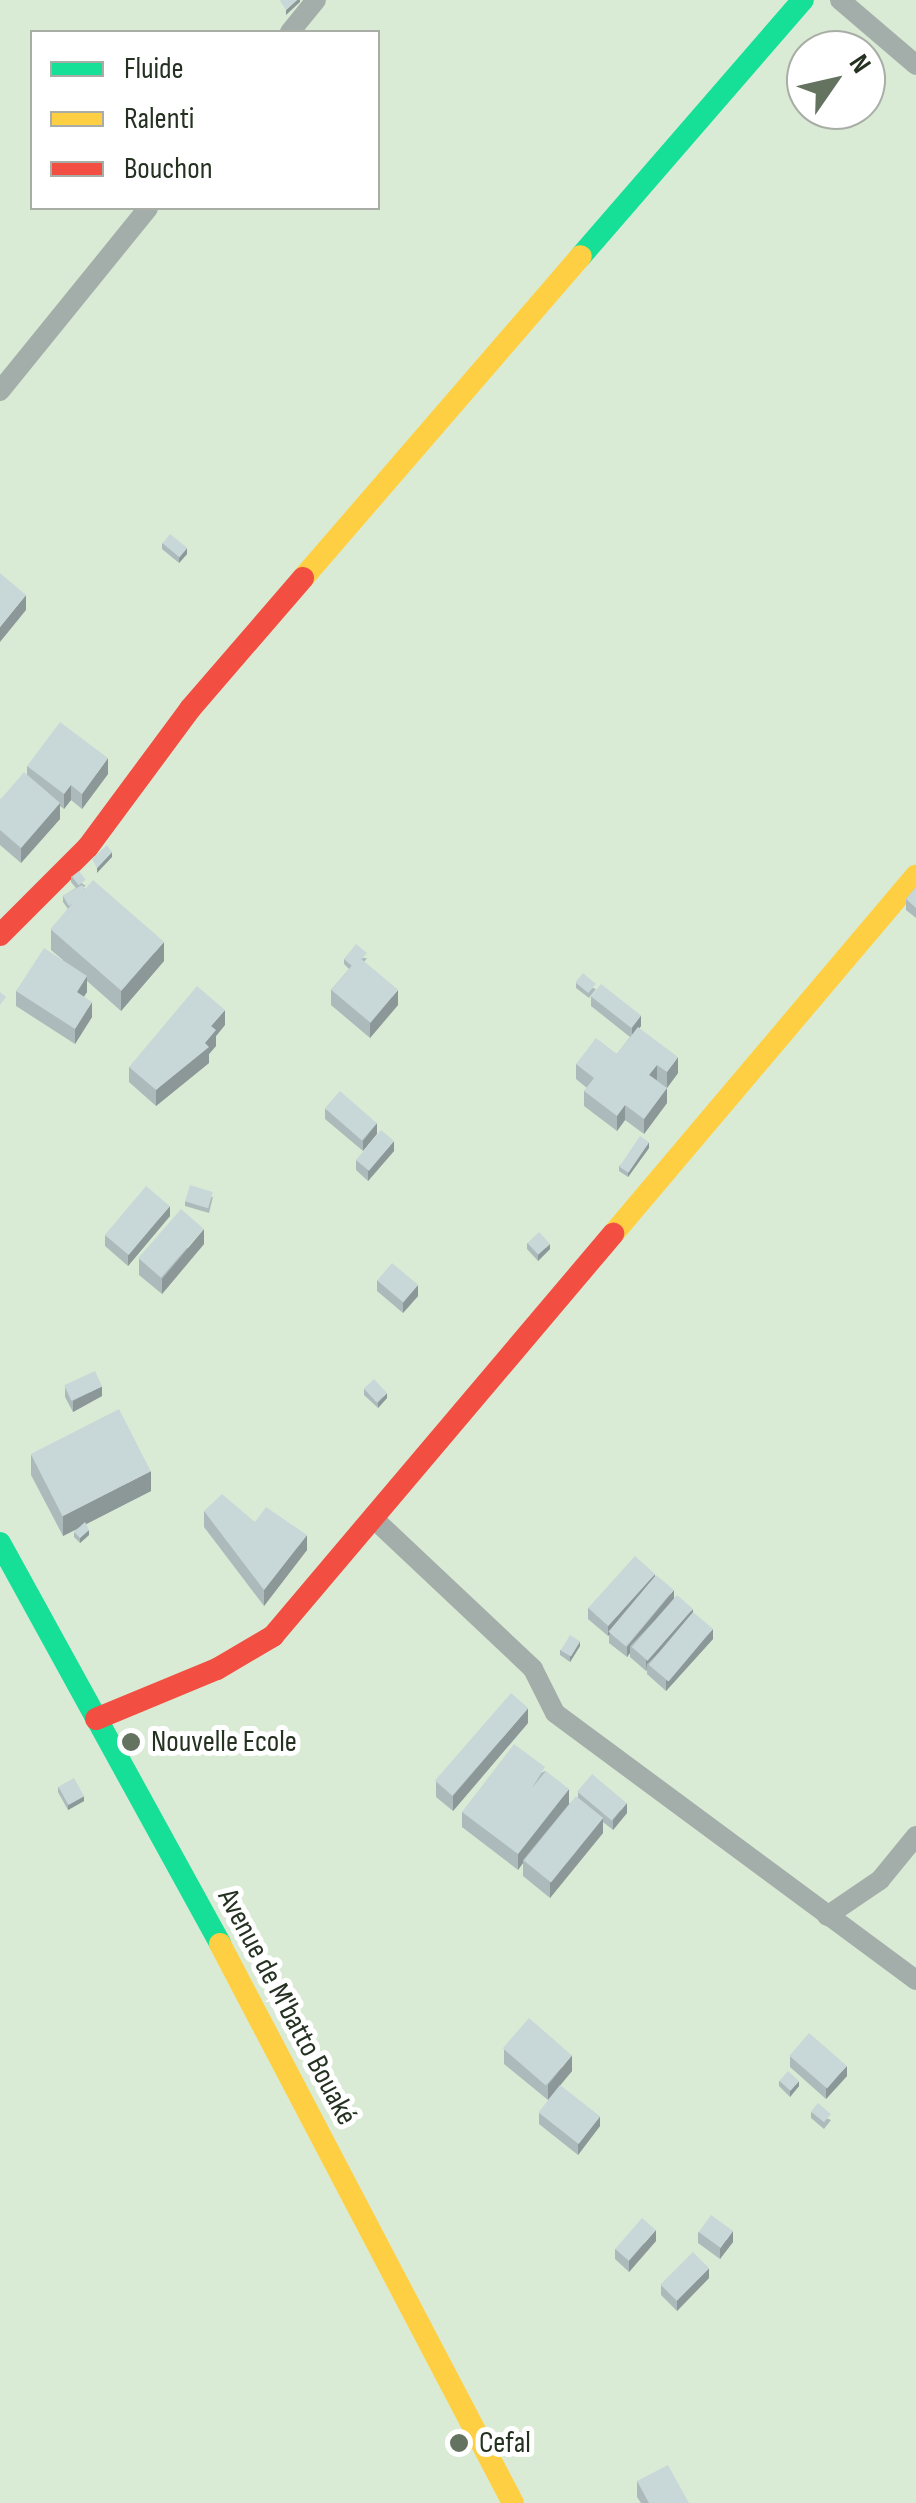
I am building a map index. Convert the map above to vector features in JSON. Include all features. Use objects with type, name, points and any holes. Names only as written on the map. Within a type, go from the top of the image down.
[{"type":"street","points":[[292,30],[316,0]]},
{"type":"street","points":[[0,935],[88,847],[190,709],[804,0]]},
{"type":"street","points":[[840,0],[916,66]]},
{"type":"street","points":[[0,391],[146,210]]},
{"type":"street","points":[[96,1719],[217,1669],[273,1636],[916,876]]},
{"type":"street","points":[[373,1518],[533,1669],[555,1714],[916,1980]]},
{"type":"street","name":"Avenue de M'batto Bouaké","points":[[0,1544],[288,2068],[513,2503]]},
{"type":"street","points":[[828,1916],[880,1880],[916,1836]]},
{"type":"building","points":[[281,0],[297,0],[286,10]]},
{"type":"building","points":[[170,534],[187,548],[180,557],[162,543]]},
{"type":"building","points":[[0,573],[26,595],[0,627]]},
{"type":"building","points":[[60,722],[108,758],[82,794],[71,785],[64,794],[27,766]]},
{"type":"building","points":[[24,772],[60,803],[21,848],[0,830],[0,800]]},
{"type":"building","points":[[107,845],[112,852],[97,868],[92,859]]},
{"type":"building","points":[[79,871],[86,880],[79,885],[72,877]]},
{"type":"building","points":[[93,880],[164,942],[121,991],[50,929]]},
{"type":"building","points":[[82,885],[85,890],[69,906],[63,896]]},
{"type":"building","points":[[916,887],[916,908],[906,899]]},
{"type":"building","points":[[356,944],[367,953],[352,966],[344,959]]},
{"type":"building","points":[[44,948],[87,976],[77,992],[92,1002],[75,1029],[16,991]]},
{"type":"building","points":[[359,957],[398,990],[370,1023],[331,990]]},
{"type":"building","points":[[583,973],[596,984],[588,993],[575,982]]},
{"type":"building","points":[[601,984],[641,1015],[631,1028],[591,997]]},
{"type":"building","points":[[197,986],[225,1010],[211,1026],[216,1030],[205,1043],[209,1047],[156,1090],[129,1067]]},
{"type":"building","points":[[638,1027],[678,1057],[667,1072],[657,1065],[649,1075],[667,1088],[644,1119],[625,1105],[617,1116],[584,1091],[594,1078],[576,1064],[596,1038],[617,1054]]},
{"type":"building","points":[[340,1091],[377,1123],[362,1141],[325,1108]]},
{"type":"building","points":[[381,1130],[394,1141],[369,1171],[356,1160]]},
{"type":"building","points":[[640,1136],[649,1142],[628,1173],[619,1167]]},
{"type":"building","points":[[190,1185],[213,1192],[208,1208],[185,1201]]},
{"type":"building","points":[[146,1186],[170,1206],[129,1255],[105,1235]]},
{"type":"building","points":[[181,1209],[204,1229],[161,1278],[138,1258]]},
{"type":"building","points":[[539,1232],[550,1244],[538,1255],[527,1243]]},
{"type":"building","points":[[392,1263],[418,1285],[403,1302],[377,1281]]},
{"type":"building","points":[[95,1371],[102,1386],[71,1401],[64,1385]]},
{"type":"building","points":[[374,1379],[387,1393],[377,1402],[364,1389]]},
{"type":"building","points":[[119,1409],[151,1471],[63,1516],[31,1454]]},
{"type":"building","points":[[222,1494],[255,1522],[266,1507],[307,1535],[264,1590],[204,1511]]},
{"type":"building","points":[[85,1522],[89,1530],[80,1538],[74,1532]]},
{"type":"building","points":[[635,1556],[655,1574],[608,1626],[588,1608]]},
{"type":"building","points":[[656,1575],[674,1590],[626,1646],[608,1632]]},
{"type":"building","points":[[677,1595],[693,1609],[648,1661],[632,1647]]},
{"type":"building","points":[[693,1612],[713,1629],[669,1682],[649,1665]]},
{"type":"building","points":[[570,1635],[580,1641],[571,1657],[561,1650]]},
{"type":"building","points":[[511,1693],[528,1708],[452,1796],[435,1781]]},
{"type":"building","points":[[514,1744],[545,1767],[532,1788],[546,1771],[569,1789],[518,1854],[462,1812]]},
{"type":"building","points":[[592,1774],[626,1803],[612,1821],[577,1792]]},
{"type":"building","points":[[74,1778],[84,1796],[68,1805],[58,1787]]},
{"type":"building","points":[[576,1796],[603,1818],[551,1883],[524,1861]]},
{"type":"building","points":[[529,2018],[572,2055],[546,2086],[503,2048]]},
{"type":"building","points":[[809,2033],[847,2066],[827,2088],[789,2056]]},
{"type":"building","points":[[788,2071],[799,2081],[790,2091],[779,2081]]},
{"type":"building","points":[[560,2085],[600,2116],[579,2144],[538,2113]]},
{"type":"building","points":[[818,2103],[831,2114],[824,2122],[811,2111]]},
{"type":"building","points":[[711,2215],[733,2231],[720,2248],[699,2232]]},
{"type":"building","points":[[642,2218],[656,2230],[629,2261],[615,2249]]},
{"type":"building","points":[[693,2252],[709,2268],[677,2301],[660,2285]]},
{"type":"building","points":[[668,2465],[689,2503],[649,2503],[637,2481]]},
{"type":"traffic: fast","points":[[581,256],[803,0]]},
{"type":"traffic: fast","points":[[0,1543],[220,1944]]},
{"type":"traffic: slow","points":[[303,578],[581,256]]},
{"type":"traffic: slow","points":[[613,1234],[916,876]]},
{"type":"traffic: slow","points":[[220,1944],[513,2503]]},
{"type":"traffic: jam","points":[[0,935],[88,847],[190,709],[303,578]]},
{"type":"traffic: jam","points":[[96,1719],[217,1669],[273,1636],[613,1234]]},
{"type":"place","name":"Nouvelle Ecole","points":[[131,1742]]},
{"type":"place","name":"Cefal","points":[[459,2443]]}]
